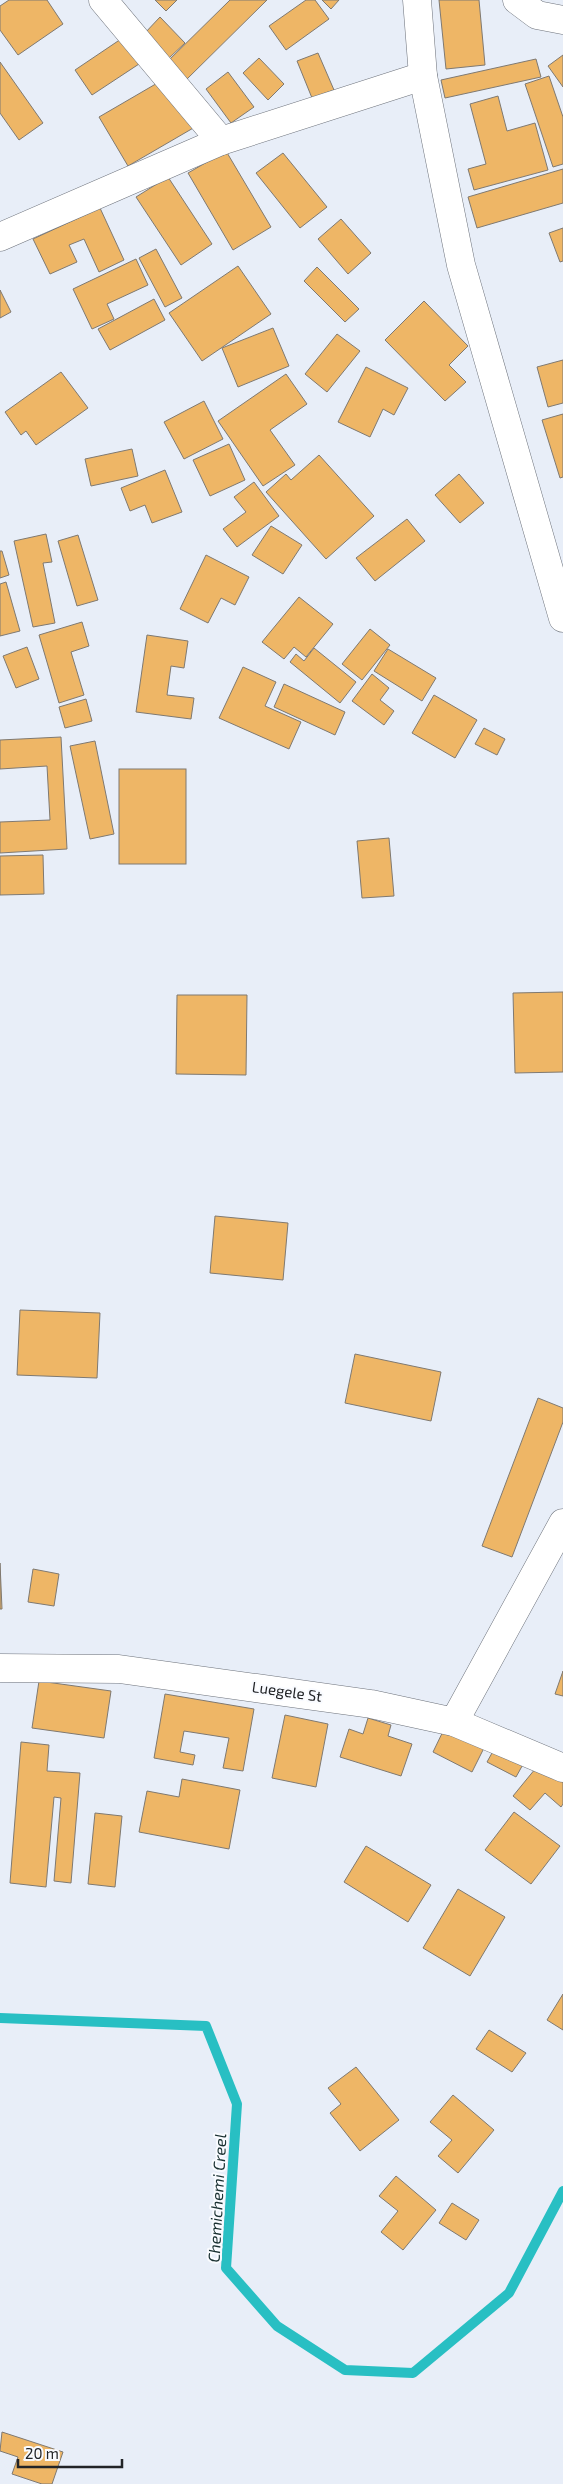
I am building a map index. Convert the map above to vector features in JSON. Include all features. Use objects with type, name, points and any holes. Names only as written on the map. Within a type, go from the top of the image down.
[{"type":"street","points":[[103,0],[221,141]]},
{"type":"street","points":[[417,0],[423,76],[461,265],[563,618]]},
{"type":"street","points":[[517,0],[537,15],[563,20]]},
{"type":"street","points":[[0,237],[221,141],[423,76]]},
{"type":"street","points":[[454,1722],[563,1523]]},
{"type":"street","name":"Luegele St","points":[[0,1668],[120,1669],[371,1704],[454,1722],[563,1768]]},
{"type":"building","points":[[9,0],[47,0],[63,24],[18,55],[0,30],[0,6]]},
{"type":"building","points":[[155,0],[177,0],[166,11]]},
{"type":"building","points":[[230,0],[267,0],[185,81],[166,63]]},
{"type":"building","points":[[306,0],[315,0],[329,19],[286,50],[269,26]]},
{"type":"building","points":[[322,0],[339,0],[331,9]]},
{"type":"building","points":[[439,0],[479,0],[485,65],[446,69]]},
{"type":"building","points":[[160,17],[185,43],[169,58],[144,34]]},
{"type":"building","points":[[121,39],[139,64],[92,95],[75,70]]},
{"type":"building","points":[[318,53],[334,90],[312,98],[297,61]]},
{"type":"building","points":[[563,55],[563,87],[548,66]]},
{"type":"building","points":[[259,58],[284,84],[268,100],[243,73]]},
{"type":"building","points":[[536,59],[541,77],[445,98],[441,80]]},
{"type":"building","points":[[0,62],[43,123],[19,140],[0,113]]},
{"type":"building","points":[[228,72],[254,107],[231,123],[206,89]]},
{"type":"building","points":[[549,76],[563,117],[563,164],[553,167],[525,84]]},
{"type":"building","points":[[166,78],[195,127],[128,166],[99,117]]},
{"type":"building","points":[[498,96],[507,131],[535,123],[548,170],[474,190],[468,169],[486,164],[470,104]]},
{"type":"building","points":[[226,151],[271,227],[233,250],[188,173]]},
{"type":"building","points":[[283,153],[327,207],[300,228],[256,173]]},
{"type":"building","points":[[563,169],[563,203],[477,228],[468,197]]},
{"type":"building","points":[[168,177],[212,244],[181,265],[136,197]]},
{"type":"building","points":[[100,208],[124,260],[99,272],[84,239],[69,245],[77,262],[50,274],[33,239]]},
{"type":"building","points":[[341,219],[371,253],[348,274],[318,239]]},
{"type":"building","points":[[563,228],[563,261],[560,262],[549,233]]},
{"type":"building","points":[[156,249],[182,298],[165,307],[139,258]]},
{"type":"building","points":[[136,259],[148,285],[107,304],[114,319],[92,329],[73,289]]},
{"type":"building","points":[[238,266],[271,314],[202,361],[169,313]]},
{"type":"building","points":[[317,267],[359,309],[345,322],[304,281]]},
{"type":"building","points":[[0,290],[11,312],[0,318]]},
{"type":"building","points":[[154,299],[165,320],[110,350],[98,329]]},
{"type":"building","points":[[424,301],[468,346],[449,365],[466,382],[445,401],[385,340]]},
{"type":"building","points":[[273,328],[289,366],[238,387],[222,348]]},
{"type":"building","points":[[337,334],[360,351],[327,392],[305,374]]},
{"type":"building","points":[[563,360],[563,403],[548,407],[537,367]]},
{"type":"building","points":[[366,367],[408,388],[394,415],[383,409],[370,437],[338,422]]},
{"type":"building","points":[[61,372],[88,408],[36,445],[26,431],[21,435],[5,412]]},
{"type":"building","points":[[286,374],[307,404],[270,430],[295,465],[263,486],[218,421]]},
{"type":"building","points":[[204,401],[223,439],[184,459],[164,422]]},
{"type":"building","points":[[563,414],[563,477],[560,478],[542,420]]},
{"type":"building","points":[[229,444],[245,480],[210,496],[193,460]]},
{"type":"building","points":[[132,449],[138,476],[91,486],[85,459]]},
{"type":"building","points":[[319,455],[374,516],[326,559],[266,492],[286,474],[291,480]]},
{"type":"building","points":[[165,470],[182,512],[152,523],[145,505],[130,511],[121,488]]},
{"type":"building","points":[[459,474],[484,503],[460,523],[435,495]]},
{"type":"building","points":[[254,482],[279,516],[237,547],[223,529],[246,512],[234,497]]},
{"type":"building","points":[[407,519],[425,541],[375,581],[356,558]]},
{"type":"building","points":[[271,526],[302,545],[283,574],[252,555]]},
{"type":"building","points":[[46,534],[52,562],[43,563],[55,623],[33,627],[14,541]]},
{"type":"building","points":[[78,535],[98,600],[77,606],[58,541]]},
{"type":"building","points":[[0,551],[2,551],[9,575],[0,578]]},
{"type":"building","points":[[206,555],[249,577],[235,605],[221,598],[208,623],[180,609]]},
{"type":"building","points":[[6,582],[20,631],[0,636],[0,584]]},
{"type":"building","points":[[299,597],[333,624],[306,657],[294,647],[284,659],[262,642]]},
{"type":"building","points":[[82,622],[89,646],[71,652],[84,695],[59,703],[39,635]]},
{"type":"building","points":[[370,629],[390,645],[362,680],[342,664]]},
{"type":"building","points":[[147,635],[188,641],[184,668],[171,666],[167,695],[194,698],[191,719],[136,712]]},
{"type":"building","points":[[27,647],[39,679],[16,688],[3,656]]},
{"type":"building","points":[[314,648],[356,682],[340,703],[290,662],[296,654],[304,661]]},
{"type":"building","points":[[388,649],[436,678],[422,701],[374,671]]},
{"type":"building","points":[[243,667],[276,682],[265,706],[301,722],[289,749],[219,718]]},
{"type":"building","points":[[372,674],[389,688],[380,700],[394,711],[384,725],[352,701]]},
{"type":"building","points":[[284,684],[345,712],[335,735],[274,707]]},
{"type":"building","points":[[434,695],[477,720],[455,758],[412,733]]},
{"type":"building","points":[[86,699],[92,721],[65,728],[59,707]]},
{"type":"building","points":[[484,728],[505,739],[497,755],[475,744]]},
{"type":"building","points":[[61,737],[67,849],[0,853],[0,822],[50,820],[47,766],[0,769],[0,740]]},
{"type":"building","points":[[95,741],[114,834],[90,839],[70,746]]},
{"type":"building","points":[[119,769],[186,769],[186,864],[119,864]]},
{"type":"building","points":[[389,838],[394,896],[362,898],[357,841]]},
{"type":"building","points":[[43,855],[44,894],[0,895],[0,856]]},
{"type":"building","points":[[563,992],[563,1072],[515,1073],[513,993]]},
{"type":"building","points":[[177,995],[247,995],[246,1075],[176,1074]]},
{"type":"building","points":[[215,1216],[288,1223],[283,1280],[210,1273]]},
{"type":"building","points":[[20,1310],[100,1313],[97,1378],[17,1375]]},
{"type":"building","points":[[355,1354],[441,1372],[431,1421],[345,1403]]},
{"type":"building","points":[[538,1398],[563,1408],[563,1422],[512,1557],[482,1546]]},
{"type":"building","points":[[0,1563],[2,1609],[0,1609]]},
{"type":"building","points":[[33,1569],[59,1574],[54,1606],[28,1602]]},
{"type":"building","points":[[563,1671],[563,1696],[555,1694]]},
{"type":"building","points":[[39,1681],[111,1691],[104,1738],[32,1728]]},
{"type":"building","points":[[165,1694],[254,1709],[243,1771],[223,1768],[229,1738],[184,1731],[180,1752],[195,1755],[193,1765],[154,1758]]},
{"type":"building","points":[[285,1715],[328,1724],[316,1787],[272,1778]]},
{"type":"building","points":[[368,1718],[391,1725],[388,1736],[412,1744],[401,1776],[340,1757],[349,1729],[363,1734]]},
{"type":"building","points":[[448,1721],[487,1742],[472,1772],[433,1752]]},
{"type":"building","points":[[21,1742],[49,1745],[47,1771],[80,1773],[71,1883],[54,1881],[61,1798],[54,1797],[46,1887],[10,1883]]},
{"type":"building","points":[[497,1744],[526,1759],[516,1777],[487,1762]]},
{"type":"building","points":[[540,1763],[563,1782],[563,1804],[561,1807],[545,1793],[530,1810],[513,1796]]},
{"type":"building","points":[[182,1779],[240,1790],[229,1849],[139,1832],[147,1791],[179,1797]]},
{"type":"building","points":[[514,1812],[560,1846],[531,1884],[485,1850]]},
{"type":"building","points":[[95,1813],[122,1816],[115,1887],[88,1884]]},
{"type":"building","points":[[366,1846],[431,1885],[408,1922],[344,1882]]},
{"type":"building","points":[[458,1889],[505,1917],[470,1976],[423,1948]]},
{"type":"building","points":[[563,1994],[563,2030],[547,2020]]},
{"type":"building","points":[[489,2030],[526,2053],[512,2072],[476,2049]]},
{"type":"building","points":[[356,2067],[399,2120],[360,2151],[330,2113],[341,2104],[328,2088]]},
{"type":"building","points":[[453,2095],[494,2130],[458,2173],[438,2156],[452,2140],[430,2122]]},
{"type":"building","points":[[396,2176],[436,2210],[403,2250],[381,2232],[398,2211],[379,2196]]},
{"type":"building","points":[[452,2203],[479,2220],[466,2240],[439,2223]]},
{"type":"building","points":[[2,2432],[63,2452],[52,2484],[42,2484],[12,2474],[18,2457],[0,2451]]},
{"type":"waterway","name":"Chemichemi Creel","points":[[0,2018],[206,2026],[237,2104],[226,2268],[277,2326],[345,2370],[413,2373],[509,2293],[563,2191]]}]
